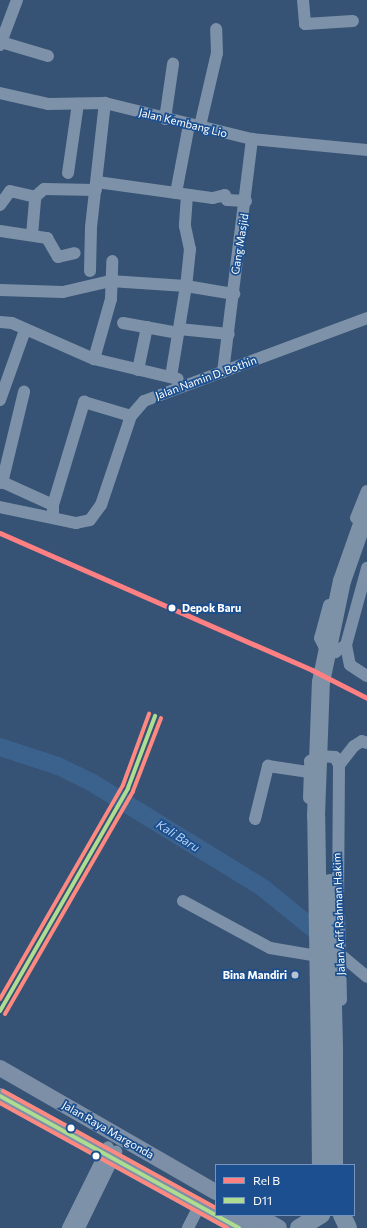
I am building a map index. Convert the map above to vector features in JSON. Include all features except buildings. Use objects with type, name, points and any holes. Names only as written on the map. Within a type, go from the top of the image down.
[{"type":"highway","name":"Jalan Arif Rahman Hakim","points":[[327,1054],[316,809],[321,682],[342,582],[364,513]]},
{"type":"highway","name":"Jalan Arif Rahman Hakim","points":[[322,1164],[327,1077],[328,813],[331,713],[341,637],[367,540]]},
{"type":"highway","name":"Jalan Arif Rahman Hakim","points":[[327,1077],[334,1164]]},
{"type":"highway","points":[[299,1228],[320,1216]]},
{"type":"highway","points":[[322,1216],[322,1228]]},
{"type":"highway","points":[[333,1216],[333,1228]]},
{"type":"highway","points":[[342,1216],[348,1228]]},
{"type":"main road","name":"Jalan Raya Margonda","points":[[0,1068],[215,1191]]},
{"type":"main road","name":"Jalan Raya Margonda","points":[[4,1093],[215,1215]]},
{"type":"main road","name":"Jalan Raya Margonda","points":[[110,1153],[215,1206]]},
{"type":"main road","name":"Jalan Raya Margonda","points":[[217,1216],[239,1228]]},
{"type":"main road","points":[[233,1216],[255,1228]]},
{"type":"main road","points":[[258,1216],[279,1228]]},
{"type":"street","points":[[17,0],[1,44],[48,56]]},
{"type":"street","points":[[303,0],[305,24],[353,20]]},
{"type":"street","points":[[171,377],[186,286],[190,249],[185,226],[181,194],[195,125],[217,53],[216,29]]},
{"type":"street","points":[[165,118],[173,64]]},
{"type":"street","name":"Jalan Kembang Lio","points":[[0,93],[48,104],[105,103],[252,139],[367,150]]},
{"type":"street","points":[[90,271],[96,186],[105,103]]},
{"type":"street","points":[[68,173],[78,104]]},
{"type":"street","name":"Gang Masjid","points":[[223,372],[246,201],[252,139]]},
{"type":"street","points":[[32,235],[35,197],[44,189],[96,186],[213,198],[225,195],[227,200],[246,201]]},
{"type":"street","points":[[0,205],[10,191],[35,197]]},
{"type":"street","points":[[0,231],[47,238],[54,255],[75,253]]},
{"type":"street","points":[[94,359],[111,299],[112,261]]},
{"type":"street","points":[[0,290],[63,292],[112,281],[186,286],[234,294]]},
{"type":"street","name":"Jalan Namin D. Bothin","points":[[0,507],[54,519],[85,522],[97,513],[132,416],[144,401],[367,318]]},
{"type":"street","points":[[0,322],[25,330],[94,359],[193,382]]},
{"type":"street","points":[[123,323],[178,331],[229,334]]},
{"type":"street","points":[[138,370],[147,327]]},
{"type":"street","points":[[0,400],[25,330]]},
{"type":"street","points":[[24,392],[1,482],[53,505]]},
{"type":"street","points":[[54,519],[53,505],[84,402],[132,416]]},
{"type":"street","name":"Jalan Arif Rahman Hakim","points":[[346,645],[340,651],[328,650],[320,638],[364,513],[367,491]]},
{"type":"street","points":[[367,568],[346,645],[350,665],[367,676]]},
{"type":"street","points":[[255,819],[268,766],[308,772],[310,761],[318,756],[335,758],[340,764],[354,746],[362,741],[367,743]]},
{"type":"street","name":"Jalan Arif Rahman Hakim","points":[[327,1077],[340,1030],[341,955],[337,830],[340,764]]},
{"type":"street","name":"Jalan Arif Rahman Hakim","points":[[308,772],[310,925],[314,1030],[327,1077]]},
{"type":"street","points":[[183,901],[270,948],[312,955]]},
{"type":"street","points":[[341,955],[367,977]]},
{"type":"street","points":[[68,1228],[110,1153]]},
{"type":"street","points":[[79,1228],[110,1153]]},
{"type":"street","points":[[188,1228],[199,1206]]},
{"type":"waterway","name":"Kali Baru","points":[[0,747],[58,766],[91,782],[263,888],[326,939]]},
{"type":"rail line","name":"B","points":[[0,533],[312,670],[367,698]]},
{"type":"transit line","points":[[0,999],[123,785],[149,714]]},
{"type":"transit line","name":"D11","points":[[0,1011],[128,788],[155,716]]},
{"type":"transit line","points":[[5,1014],[133,791],[161,718]]},
{"type":"transit line","points":[[3,1091],[215,1207]]},
{"type":"transit line","name":"D11","points":[[0,1096],[215,1215]]},
{"type":"transit line","points":[[0,1103],[227,1228]]},
{"type":"transit line","name":"D11","points":[[217,1216],[239,1228]]},
{"type":"place","name":"Depok Baru","points":[[172,608]]},
{"type":"place","name":"Bina Mandiri","points":[[295,975]]}]
